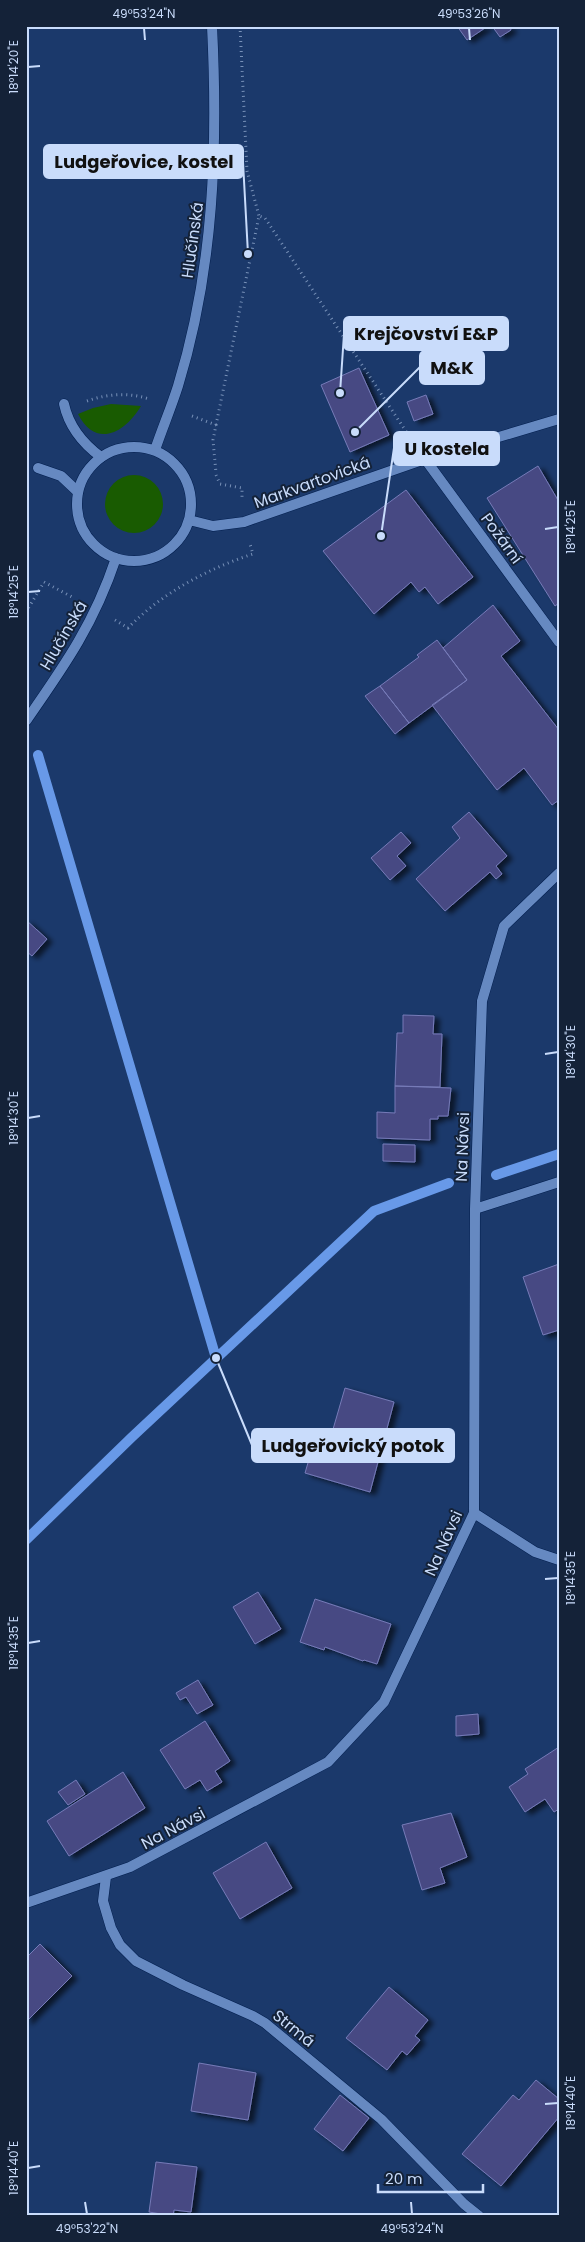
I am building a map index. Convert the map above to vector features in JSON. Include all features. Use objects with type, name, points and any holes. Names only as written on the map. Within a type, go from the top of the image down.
[{"type":"street","name":"Hlučínská","points":[[154,450],[178,386],[194,322],[206,257],[213,200],[215,125],[212,26]]},
{"type":"street","points":[[64,404],[76,434],[87,447],[101,457]]},
{"type":"street","name":"Markvartovická","points":[[189,520],[213,526],[244,522],[425,459],[559,419]]},
{"type":"street","points":[[127,447],[141,447],[154,450],[175,464],[188,484],[191,496],[189,520],[176,543],[160,555],[142,561],[128,561],[116,558],[98,548],[84,532],[79,520],[78,492],[83,478],[90,467],[101,457],[114,450],[127,447]]},
{"type":"street","name":"Požární","points":[[425,459],[557,637]]},
{"type":"street","points":[[38,468],[60,476],[78,492]]},
{"type":"street","name":"Hlučínská","points":[[26,721],[63,668],[96,610],[116,558]]},
{"type":"street","name":"Na Návsi","points":[[26,1903],[130,1868],[328,1762],[384,1702],[474,1513],[476,1209],[482,1000],[504,926],[559,873]]},
{"type":"street","points":[[476,1209],[559,1182]]},
{"type":"street","points":[[474,1513],[535,1552],[559,1560]]},
{"type":"street","name":"Strmá","points":[[106,1877],[103,1901],[111,1928],[120,1945],[136,1960],[183,1985],[265,2023],[380,2119],[464,2204],[479,2216]]},
{"type":"path","points":[[216,425],[259,216],[247,171],[240,26]]},
{"type":"path","points":[[259,216],[265,218],[398,423],[425,459]]},
{"type":"path","points":[[26,612],[44,582],[128,628],[140,616],[173,591],[226,563],[253,554],[244,522],[242,488],[220,484],[216,475]]},
{"type":"green space","points":[[111,404],[141,406],[127,424],[119,430],[110,433],[102,434],[93,431],[85,425],[78,414],[93,408]]},
{"type":"green space","points":[[134,475],[145,477],[158,488],[163,504],[161,515],[150,528],[134,533],[123,531],[110,520],[105,504],[107,493],[118,480]]},
{"type":"building","points":[[457,26],[488,26],[467,40]]},
{"type":"building","points":[[492,26],[509,26],[511,30],[500,37]]},
{"type":"building","points":[[359,368],[389,435],[350,452],[321,385]]},
{"type":"building","points":[[426,395],[433,414],[414,421],[407,402]]},
{"type":"building","points":[[538,466],[559,502],[559,603],[555,606],[487,498]]},
{"type":"building","points":[[406,490],[473,577],[438,604],[425,587],[419,592],[411,582],[374,614],[323,551]]},
{"type":"building","points":[[493,605],[520,641],[501,656],[559,730],[559,800],[552,805],[524,768],[497,790],[432,705],[467,680],[443,648]]},
{"type":"building","points":[[437,640],[467,680],[409,723],[380,686],[419,657],[417,655]]},
{"type":"building","points":[[380,686],[409,723],[395,734],[365,696]]},
{"type":"building","points":[[469,812],[507,856],[496,866],[502,874],[496,879],[490,872],[445,911],[416,879],[460,838],[452,827]]},
{"type":"building","points":[[401,832],[411,843],[397,856],[406,866],[390,880],[371,858]]},
{"type":"building","points":[[26,920],[47,939],[32,956],[26,951]]},
{"type":"building","points":[[403,1015],[434,1016],[433,1034],[442,1034],[440,1087],[395,1086],[397,1033],[403,1033]]},
{"type":"building","points":[[395,1086],[451,1088],[448,1116],[438,1116],[438,1119],[430,1119],[430,1140],[377,1138],[377,1112],[395,1113]]},
{"type":"building","points":[[383,1144],[415,1145],[415,1162],[383,1161]]},
{"type":"building","points":[[559,1264],[559,1330],[543,1335],[523,1277]]},
{"type":"building","points":[[345,1388],[394,1402],[370,1492],[305,1473],[315,1439],[329,1443]]},
{"type":"building","points":[[258,1592],[281,1629],[255,1644],[233,1607]]},
{"type":"building","points":[[315,1599],[391,1624],[377,1664],[325,1647],[324,1650],[300,1642]]},
{"type":"building","points":[[198,1680],[213,1705],[197,1714],[186,1697],[180,1700],[176,1693]]},
{"type":"building","points":[[478,1714],[479,1734],[456,1736],[456,1716]]},
{"type":"building","points":[[205,1721],[230,1761],[215,1771],[222,1782],[207,1791],[200,1780],[185,1789],[160,1750]]},
{"type":"building","points":[[559,1747],[559,1809],[554,1812],[545,1799],[525,1812],[509,1787],[528,1774],[525,1769]]},
{"type":"building","points":[[123,1772],[145,1808],[69,1856],[47,1821]]},
{"type":"building","points":[[76,1780],[85,1794],[68,1805],[58,1792]]},
{"type":"building","points":[[451,1813],[467,1857],[440,1868],[445,1883],[422,1890],[402,1825]]},
{"type":"building","points":[[266,1842],[292,1888],[240,1919],[213,1873]]},
{"type":"building","points":[[40,1944],[72,1976],[26,2022],[26,1958]]},
{"type":"building","points":[[389,1987],[428,2020],[415,2036],[420,2040],[407,2055],[402,2051],[387,2070],[346,2038]]},
{"type":"building","points":[[199,2063],[256,2073],[248,2120],[191,2111]]},
{"type":"building","points":[[536,2080],[559,2099],[559,2117],[501,2186],[462,2154],[513,2095],[519,2100]]},
{"type":"building","points":[[340,2095],[369,2118],[343,2151],[314,2129]]},
{"type":"building","points":[[156,2162],[197,2167],[191,2212],[174,2210],[173,2216],[149,2212]]},
{"type":"waterway","points":[[38,755],[216,1358]]},
{"type":"waterway","points":[[496,1175],[559,1154]]},
{"type":"waterway","points":[[26,1540],[132,1437],[374,1211],[449,1183]]},
{"type":"place","name":"Ludgeřovice, kostel","points":[[248,254]]},
{"type":"place","name":"Krejčovství E&P","points":[[340,393]]},
{"type":"place","name":"M&K","points":[[355,432]]},
{"type":"place","name":"U kostela","points":[[381,536]]},
{"type":"place","name":"Ludgeřovický potok","points":[[216,1358]]}]
